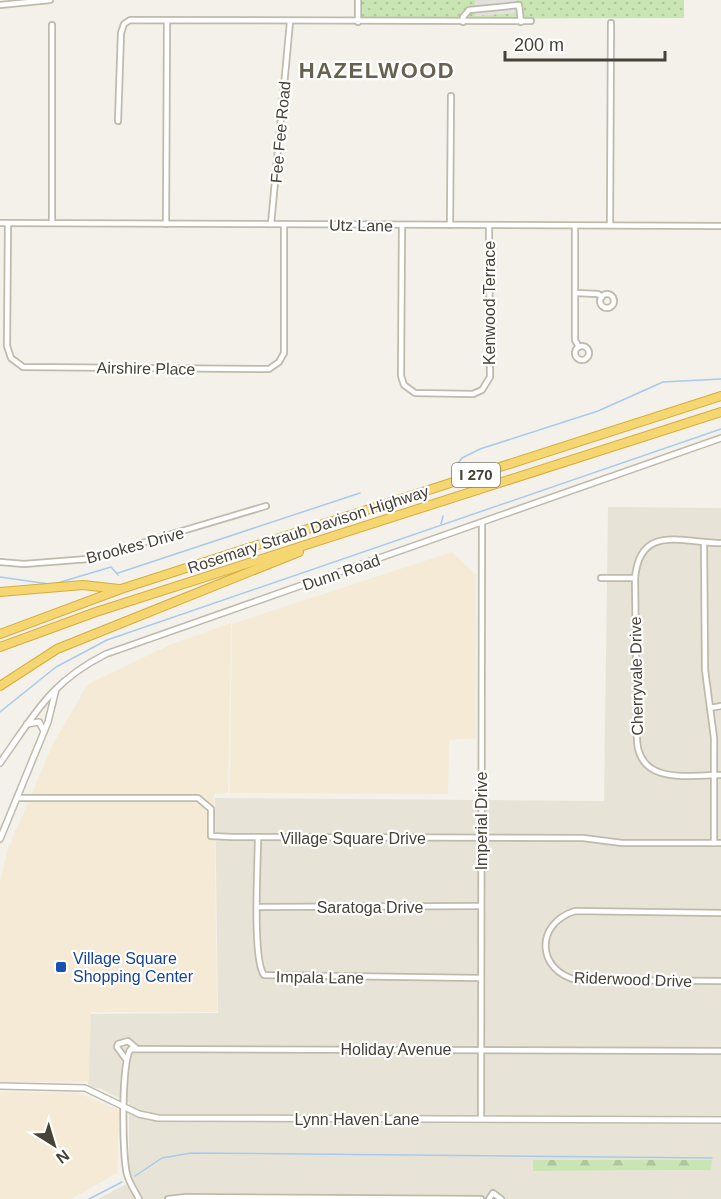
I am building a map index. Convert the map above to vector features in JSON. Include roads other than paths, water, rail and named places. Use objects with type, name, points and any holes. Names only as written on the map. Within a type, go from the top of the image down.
[{"type":"highway","name":"Rosemary Straub Davison Highway","points":[[0,634],[121,589],[721,396]]},
{"type":"highway","name":"Rosemary Straub Davison Highway","points":[[0,647],[96,612],[721,412]]},
{"type":"highway","points":[[0,686],[67,645],[341,534]]},
{"type":"highway","points":[[0,592],[83,585],[121,589]]},
{"type":"street","points":[[0,5],[50,0]]},
{"type":"street","points":[[358,0],[358,22]]},
{"type":"street","points":[[463,22],[463,17],[469,10],[519,5],[521,22]]},
{"type":"street","points":[[118,121],[121,33],[124,24],[130,20],[531,21]]},
{"type":"street","points":[[166,224],[167,21]]},
{"type":"street","name":"Fee Fee Road","points":[[271,224],[290,22]]},
{"type":"street","points":[[610,225],[611,23]]},
{"type":"street","points":[[52,25],[52,223]]},
{"type":"street","points":[[450,225],[451,96]]},
{"type":"street","name":"Utz Lane","points":[[0,223],[721,226]]},
{"type":"street","name":"Airshire Place","points":[[8,223],[7,346],[16,364],[23,367],[269,369],[279,362],[284,353],[284,224]]},
{"type":"street","name":"Kenwood Terrace","points":[[402,226],[401,376],[404,385],[415,393],[473,394],[482,390],[490,377],[489,226]]},
{"type":"street","points":[[575,226],[575,340],[579,347]]},
{"type":"street","points":[[576,293],[598,294],[602,297]]},
{"type":"street","name":"Dunn Road","points":[[0,763],[25,724],[57,687],[84,665],[117,649],[721,438]]},
{"type":"street","name":"Brookes Drive","points":[[0,562],[24,564],[88,559],[266,506]]},
{"type":"street","name":"Imperial Drive","points":[[481,1119],[482,523]]},
{"type":"street","points":[[601,578],[635,578],[640,555],[655,542],[668,539],[721,543]]},
{"type":"street","points":[[704,543],[705,670],[714,738],[714,843]]},
{"type":"street","name":"Cherryvale Drive","points":[[635,578],[637,741],[641,760],[651,771],[657,773],[721,775]]},
{"type":"street","points":[[0,839],[48,722],[57,687]]},
{"type":"street","points":[[41,705],[46,708],[48,722]]},
{"type":"street","points":[[710,708],[721,706]]},
{"type":"street","points":[[25,724],[39,722],[44,732]]},
{"type":"street","name":"Village Square Drive","points":[[17,798],[198,798],[211,809],[211,836],[583,838],[622,843],[721,843]]},
{"type":"street","name":"Impala Lane","points":[[258,837],[258,959],[259,969],[264,975],[480,978]]},
{"type":"street","name":"Saratoga Drive","points":[[258,907],[481,906]]},
{"type":"street","name":"Riderwood Drive","points":[[721,913],[575,911],[555,920],[549,927],[546,946],[548,957],[553,965],[567,978],[721,981]]},
{"type":"street","name":"Holiday Avenue","points":[[125,1058],[117,1047],[118,1044],[128,1041],[136,1048],[721,1051]]},
{"type":"street","points":[[136,1048],[128,1052],[125,1058],[125,1166],[127,1177],[139,1199]]},
{"type":"street","name":"Lynn Haven Lane","points":[[0,1086],[85,1088],[139,1114],[158,1118],[721,1120]]},
{"type":"street","points":[[489,1199],[494,1193],[501,1199]]},
{"type":"street","points":[[168,1199],[481,1199]]},
{"type":"waterway","points":[[452,471],[462,458],[480,449],[598,411],[663,382],[721,379]]},
{"type":"waterway","points":[[0,712],[56,667],[107,640],[721,429]]},
{"type":"waterway","points":[[118,573],[360,493]]},
{"type":"waterway","points":[[441,524],[443,516]]},
{"type":"waterway","points":[[54,584],[111,567],[118,575]]},
{"type":"waterway","points":[[0,577],[49,584]]},
{"type":"waterway","points":[[135,1176],[162,1158],[191,1153],[712,1158]]},
{"type":"waterway","points":[[89,1199],[122,1182]]},
{"type":"place","name":"Village Square Shopping Center","points":[[61,967]]},
{"type":"district","name":"HAZELWOOD","points":[[377,70]]}]
